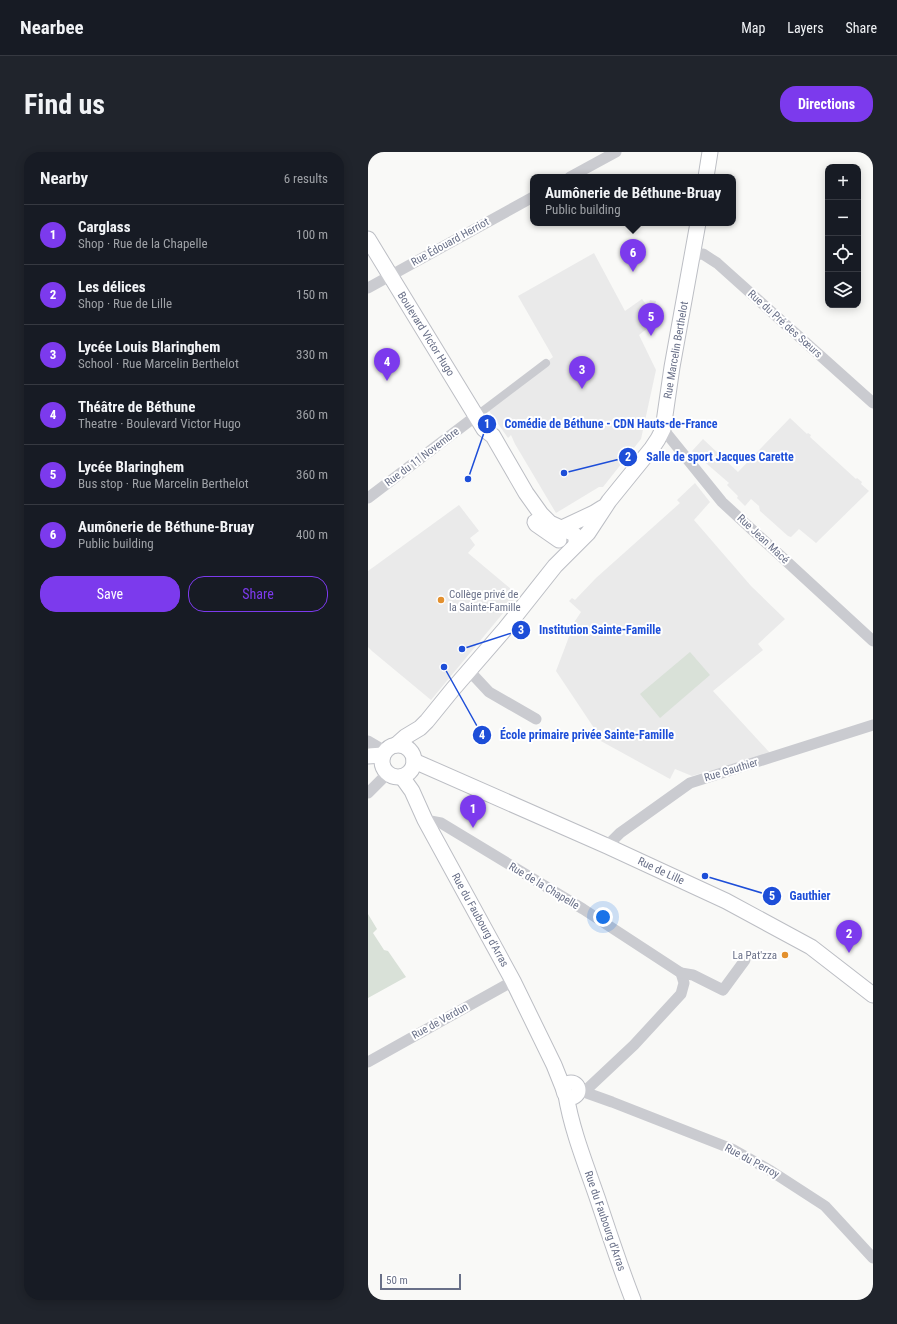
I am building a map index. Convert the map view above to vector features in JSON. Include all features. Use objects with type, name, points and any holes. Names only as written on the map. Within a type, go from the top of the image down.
[{"type":"main road","points":[[706,174],[710,152]]},
{"type":"main road","name":"Rue Marcelin Berthelot","points":[[384,758],[406,737],[427,721],[505,629],[555,566],[568,539],[588,533],[608,503],[658,439],[663,429],[672,367],[697,226]]},
{"type":"main road","name":"Boulevard Victor Hugo","points":[[368,239],[480,422],[493,436],[526,493],[541,514],[568,539]]},
{"type":"main road","points":[[568,539],[594,513],[608,503]]},
{"type":"main road","points":[[409,768],[417,730]]},
{"type":"main road","points":[[368,764],[384,758],[404,747],[408,749],[409,768]]},
{"type":"main road","name":"Rue de Lille","points":[[384,758],[396,777],[409,768],[435,771],[607,846],[726,901],[812,947],[873,995]]},
{"type":"main road","name":"Rue du Faubourg d'Arras","points":[[409,768],[412,791],[425,820],[512,981],[554,1066],[573,1090],[569,1111],[614,1248],[633,1300]]},
{"type":"street","points":[[576,174],[616,152]]},
{"type":"street","name":"Rue Édouard Herriot","points":[[368,288],[530,199]]},
{"type":"street","name":"Rue du Pré des Sœurs","points":[[692,255],[703,254],[717,263],[873,403]]},
{"type":"street","points":[[480,422],[546,363]]},
{"type":"street","name":"Rue du 11 Novembre","points":[[368,498],[480,422]]},
{"type":"street","name":"Rue Jean Macé","points":[[663,429],[722,502],[873,641]]},
{"type":"street","points":[[467,672],[475,677],[489,692],[536,719]]},
{"type":"street","name":"Rue Gauthier","points":[[607,846],[620,833],[690,783],[873,726]]},
{"type":"street","points":[[368,741],[384,758],[368,793]]},
{"type":"street","name":"Rue de la Chapelle","points":[[425,820],[441,823],[583,909],[681,973],[693,975],[723,990],[745,960]]},
{"type":"street","points":[[573,1090],[634,1044],[681,994],[684,983],[681,973]]},
{"type":"street","name":"Rue de Verdun","points":[[368,1062],[512,981]]},
{"type":"street","name":"Rue du Perroy","points":[[573,1090],[612,1102],[732,1149],[765,1167],[825,1206],[873,1258]]},
{"type":"shaded area","points":[[594,253],[625,311],[642,299],[648,307],[650,300],[656,301],[653,314],[658,320],[639,335],[656,370],[641,439],[603,487],[599,487],[556,513],[511,435],[508,438],[487,408],[553,357],[518,296]]},
{"type":"shaded area","points":[[790,418],[807,434],[808,433],[811,435],[810,437],[856,479],[857,478],[862,482],[861,484],[869,491],[816,543],[799,529],[791,537],[788,536],[760,511],[759,506],[751,499],[745,506],[727,485],[729,483],[692,451],[703,439],[738,472]]},
{"type":"shaded area","points":[[695,483],[710,502],[694,520],[751,586],[785,619],[758,644],[763,650],[713,691],[770,753],[692,776],[675,769],[670,779],[599,740],[598,734],[556,671],[575,621],[581,612],[569,601],[572,598],[575,600],[596,578],[680,503],[677,500]]},
{"type":"shaded area","name":"Collège privé de la Sainte-Famille","points":[[459,505],[479,531],[470,538],[475,545],[468,553],[518,595],[431,700],[368,647],[368,571]]},
{"type":"shaded area","points":[[690,652],[710,675],[660,718],[640,694]]},
{"type":"shaded area","points":[[368,914],[377,929],[373,933],[384,950],[388,951],[406,977],[368,998]]},
{"type":"place","name":"Aumônerie de Béthune-Bruay","points":[[633,272]]},
{"type":"place","name":"Lycée Blaringhem","points":[[651,336]]},
{"type":"place","name":"Théâtre de Béthune","points":[[387,381]]},
{"type":"place","name":"Lycée Louis Blaringhem","points":[[582,389]]},
{"type":"place","name":"Salle de sport Jacques Carette","points":[[564,473]]},
{"type":"place","name":"Comédie de Béthune - CDN Hauts-de-France","points":[[468,479]]},
{"type":"place","name":"Collège privé de la Sainte-Famille","points":[[441,600]]},
{"type":"place","name":"Institution Sainte-Famille","points":[[462,649]]},
{"type":"place","name":"École primaire privée Sainte-Famille","points":[[444,667]]},
{"type":"place","name":"Carglass","points":[[473,828]]},
{"type":"place","name":"Gauthier","points":[[705,876]]},
{"type":"place","name":"Les délices","points":[[849,953]]},
{"type":"place","name":"La Pat'zza","points":[[785,955]]}]
